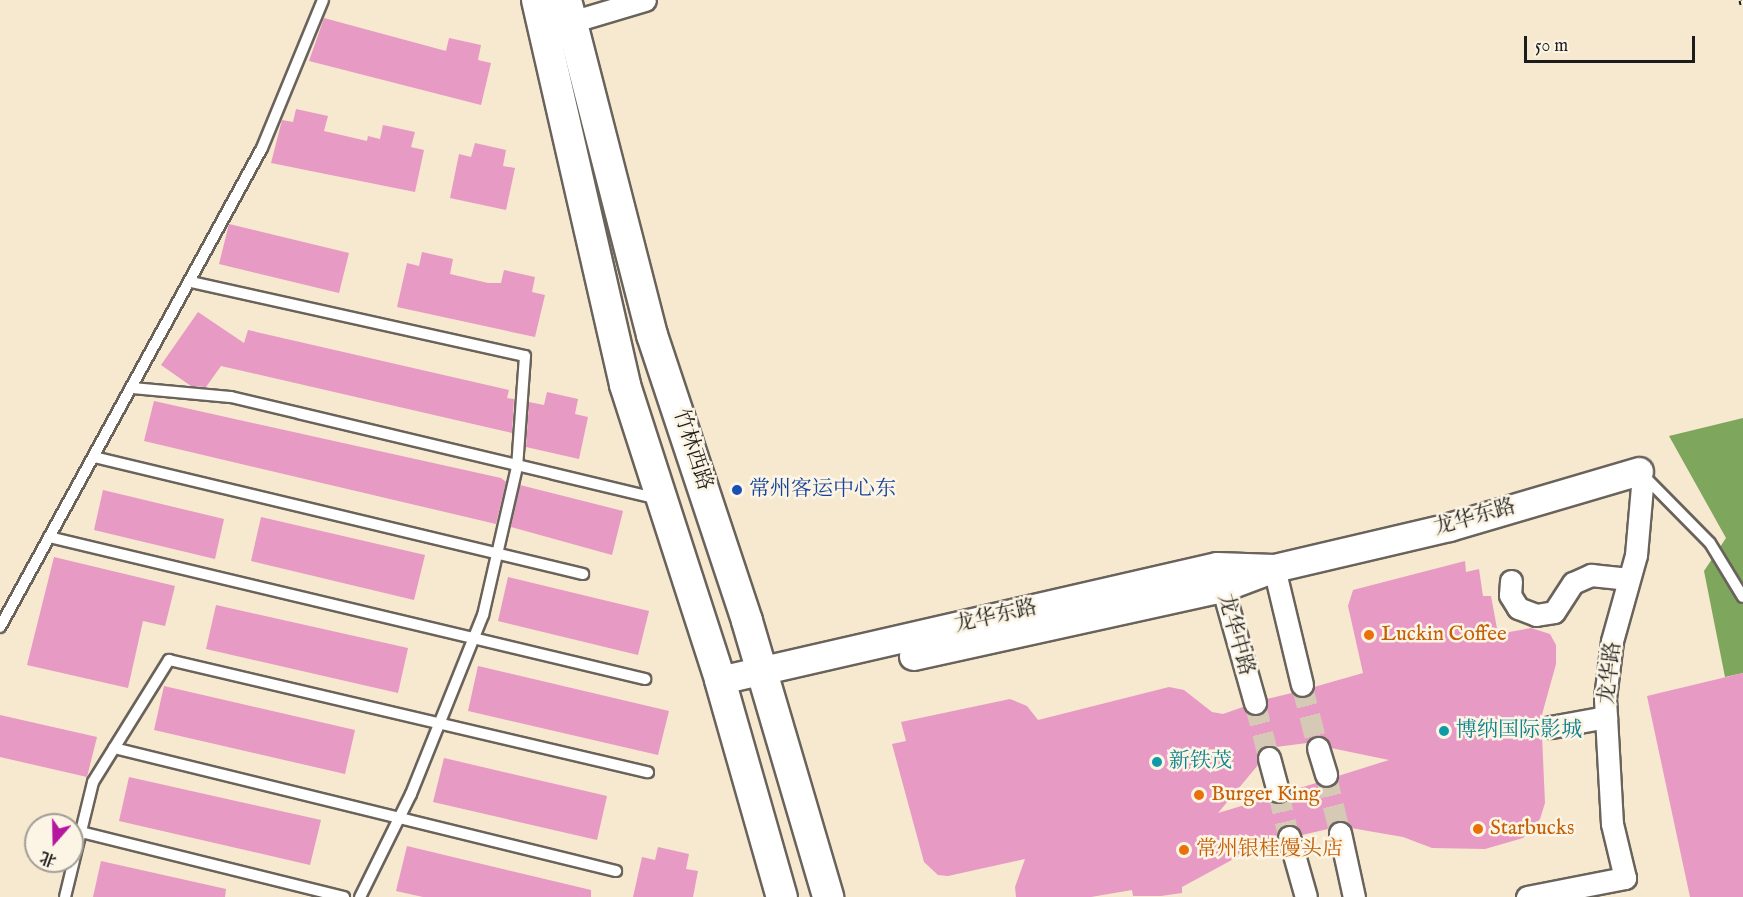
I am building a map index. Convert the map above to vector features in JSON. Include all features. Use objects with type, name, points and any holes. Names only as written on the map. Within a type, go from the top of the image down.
[{"type":"main road","name":"竹林西路","points":[[537,0],[625,385],[722,689],[782,897]]},
{"type":"main road","name":"竹林西路","points":[[568,11],[652,335],[669,377],[764,679],[828,897]]},
{"type":"street","points":[[568,11],[645,0]]},
{"type":"street","name":"龙华东路","points":[[722,689],[1219,577],[1274,568],[1449,527],[1639,471]]},
{"type":"street","name":"龙华路","points":[[1527,897],[1625,878],[1612,824],[1606,717],[1612,641],[1636,555],[1642,486],[1639,471]]},
{"type":"street","points":[[1274,568],[1302,685]]},
{"type":"street","points":[[1511,581],[1510,595],[1518,608],[1536,615],[1554,612],[1573,583],[1591,575],[1629,579]]},
{"type":"street","name":"龙华中路","points":[[1219,577],[1255,703]]},
{"type":"street","points":[[1551,726],[1606,717]]},
{"type":"street","points":[[1318,748],[1326,775]]},
{"type":"street","points":[[1269,758],[1278,791]]},
{"type":"street","points":[[1340,833],[1354,897]]},
{"type":"street","points":[[1289,837],[1306,897]]},
{"type":"lane","points":[[0,627],[191,282],[261,148],[323,0]]},
{"type":"lane","points":[[191,282],[525,356],[517,466],[497,554],[474,638],[399,818],[360,897]]},
{"type":"lane","points":[[132,388],[231,397],[663,500]]},
{"type":"lane","points":[[94,457],[583,574]]},
{"type":"lane","points":[[1639,471],[1710,543],[1743,597]]},
{"type":"lane","points":[[49,537],[645,679]]},
{"type":"lane","points":[[84,820],[93,782],[169,660],[648,772]]},
{"type":"lane","points":[[114,748],[616,871]]},
{"type":"lane","points":[[84,833],[344,897]]},
{"type":"lane","points":[[65,897],[71,873]]},
{"type":"green space","points":[[1743,418],[1743,673],[1725,677],[1704,571],[1726,538],[1669,436]]},
{"type":"building","points":[[324,18],[446,51],[449,38],[481,45],[478,60],[491,63],[481,105],[309,61]]},
{"type":"building","points":[[296,109],[328,116],[324,131],[367,141],[368,136],[380,139],[383,125],[415,132],[411,147],[424,150],[415,192],[271,163],[282,120],[293,122]]},
{"type":"building","points":[[475,143],[506,150],[503,166],[515,168],[506,210],[450,198],[459,154],[471,157]]},
{"type":"building","points":[[229,224],[349,253],[339,293],[219,264]]},
{"type":"building","points":[[422,252],[453,259],[450,274],[488,283],[501,283],[504,270],[535,277],[532,292],[545,295],[535,337],[397,307],[407,263],[419,266]]},
{"type":"building","points":[[198,312],[244,343],[248,330],[509,390],[507,398],[514,399],[512,433],[221,366],[206,387],[191,386],[161,365]]},
{"type":"building","points":[[547,392],[578,399],[575,414],[588,417],[579,459],[526,447],[529,402],[544,405]]},
{"type":"building","points":[[154,401],[501,478],[506,482],[496,524],[144,441]]},
{"type":"building","points":[[520,485],[623,511],[612,555],[511,527]]},
{"type":"building","points":[[103,490],[224,519],[215,559],[94,530]]},
{"type":"building","points":[[261,517],[425,555],[414,600],[251,561]]},
{"type":"building","points":[[54,557],[175,586],[165,626],[143,621],[128,688],[27,665]]},
{"type":"building","name":"新铁茂","points":[[1465,561],[1466,572],[1479,569],[1483,596],[1491,596],[1498,634],[1531,628],[1550,634],[1556,645],[1556,664],[1538,729],[1542,736],[1545,803],[1540,819],[1523,838],[1485,849],[1432,848],[1403,837],[1351,828],[1343,821],[1332,823],[1328,829],[1302,835],[1297,828],[1286,825],[1277,833],[1277,842],[1241,855],[1182,887],[1182,893],[1161,896],[1133,896],[1132,890],[1091,897],[1016,897],[1015,887],[1025,859],[948,876],[938,875],[924,862],[892,744],[906,741],[901,722],[1010,699],[1027,706],[1038,720],[1169,687],[1184,690],[1212,712],[1223,714],[1243,707],[1251,715],[1259,715],[1267,707],[1267,699],[1292,693],[1306,697],[1314,687],[1363,673],[1348,606],[1353,590]],"holes":[[[1314,736],[1326,738],[1331,748],[1389,760],[1338,776],[1330,787],[1316,783],[1290,791],[1282,803],[1268,798],[1218,813],[1258,765],[1260,749],[1307,743]]]},
{"type":"building","points":[[508,577],[649,611],[638,655],[498,621]]},
{"type":"building","points":[[216,605],[408,648],[398,693],[206,649]]},
{"type":"building","points":[[478,666],[669,711],[658,755],[468,711]]},
{"type":"building","points":[[1743,673],[1743,897],[1690,897],[1647,696]]},
{"type":"building","points":[[164,686],[355,730],[345,774],[154,730]]},
{"type":"building","points":[[0,715],[97,737],[87,777],[0,757]]},
{"type":"building","points":[[444,758],[607,796],[597,840],[433,802]]},
{"type":"building","points":[[129,777],[321,820],[310,865],[119,821]]},
{"type":"building","points":[[407,846],[591,890],[591,897],[423,897],[396,891]]},
{"type":"building","points":[[658,847],[689,854],[686,869],[698,871],[693,897],[633,897],[642,857],[655,860]]},
{"type":"building","points":[[101,861],[226,889],[225,897],[93,897]]},
{"type":"tunnel","points":[[1302,685],[1318,748]]},
{"type":"tunnel","points":[[1255,703],[1269,758]]},
{"type":"tunnel","points":[[1326,775],[1340,833]]},
{"type":"tunnel","points":[[1278,791],[1289,837]]},
{"type":"railway","points":[[1742,0],[1743,4]]},
{"type":"place","name":"常州客运中心东","points":[[737,490]]},
{"type":"place","name":"Luckin Coffee","points":[[1369,635]]},
{"type":"place","name":"博纳国际影城","points":[[1444,731]]},
{"type":"place","name":"新铁茂","points":[[1157,762]]},
{"type":"place","name":"Burger King","points":[[1199,795]]},
{"type":"place","name":"Starbucks","points":[[1478,829]]},
{"type":"place","name":"常州银桂馒头店","points":[[1184,850]]}]
